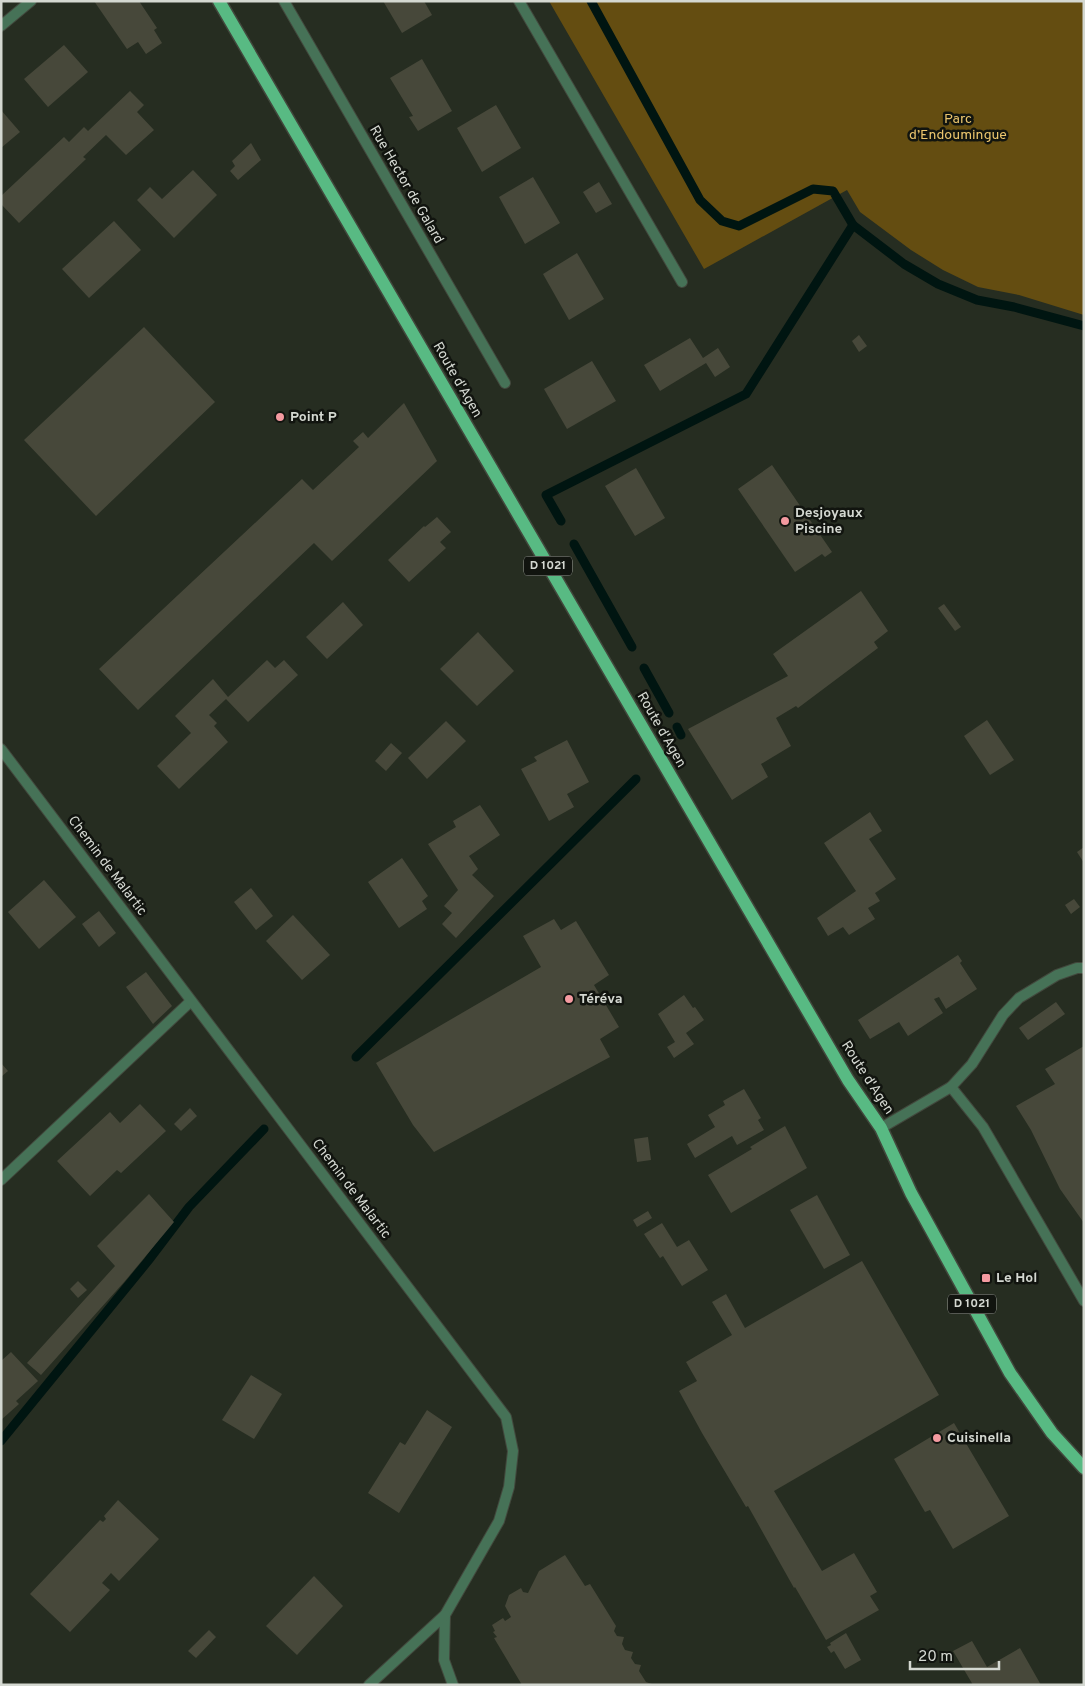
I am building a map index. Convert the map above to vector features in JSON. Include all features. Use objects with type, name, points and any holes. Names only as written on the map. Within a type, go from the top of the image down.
[{"type":"main road","name":"Route d'Agen","points":[[219,1],[848,1080],[881,1128],[911,1193],[1010,1373],[1052,1433],[1084,1468]]},
{"type":"street","points":[[1,26],[30,1]]},
{"type":"street","name":"Rue Hector de Galard","points":[[284,1],[505,383]]},
{"type":"street","points":[[519,1],[682,282]]},
{"type":"street","name":"Chemin de Malartic","points":[[1,749],[506,1417],[513,1451],[509,1487],[499,1521],[445,1615],[444,1660],[454,1685]]},
{"type":"street","points":[[881,1128],[951,1087],[972,1064],[1003,1014],[1019,998],[1057,975],[1078,968],[1084,968]]},
{"type":"street","points":[[1,1180],[192,1001]]},
{"type":"street","points":[[951,1087],[983,1127],[1084,1301]]},
{"type":"street","points":[[369,1685],[445,1615]]},
{"type":"green space","name":"Parc d’Endoumingue","points":[[549,1],[1084,1],[1084,315],[1019,295],[978,287],[943,270],[911,250],[860,212],[847,190],[704,269]]},
{"type":"building","points":[[94,1],[139,1],[157,28],[154,30],[162,43],[146,54],[138,42],[127,49]]},
{"type":"building","points":[[383,1],[424,1],[432,15],[402,33]]},
{"type":"building","points":[[64,45],[88,72],[48,107],[24,79]]},
{"type":"building","points":[[422,59],[452,111],[418,131],[409,117],[413,116],[390,78]]},
{"type":"building","points":[[130,91],[144,105],[137,112],[154,130],[126,155],[106,135],[83,157],[86,159],[19,223],[1,204],[1,196],[64,137],[69,142],[84,127],[88,131]]},
{"type":"building","points":[[496,105],[521,148],[482,172],[457,128]]},
{"type":"building","points":[[1,110],[20,132],[1,148]]},
{"type":"building","points":[[251,143],[261,160],[238,180],[230,171],[235,166],[232,161]]},
{"type":"building","points":[[193,170],[217,195],[174,238],[137,200],[150,187],[162,199]]},
{"type":"building","points":[[533,177],[560,223],[525,244],[499,197]]},
{"type":"building","points":[[599,182],[612,204],[596,213],[583,192]]},
{"type":"building","points":[[114,221],[141,250],[89,298],[62,269]]},
{"type":"building","points":[[577,253],[604,299],[569,320],[543,274]]},
{"type":"building","points":[[144,327],[215,402],[96,516],[24,440]]},
{"type":"building","points":[[859,335],[867,346],[859,352],[852,341]]},
{"type":"building","points":[[690,338],[703,358],[718,348],[730,367],[715,377],[706,363],[660,391],[644,365]]},
{"type":"building","points":[[592,361],[616,401],[567,429],[544,389]]},
{"type":"building","points":[[404,403],[437,461],[332,561],[314,543],[138,710],[99,669],[302,479],[313,490],[359,447],[353,441],[363,432],[368,438]]},
{"type":"building","name":"Desjoyaux Piscine","points":[[772,465],[832,552],[825,557],[822,554],[795,572],[738,489]]},
{"type":"building","points":[[636,468],[665,518],[635,536],[605,486]]},
{"type":"building","points":[[437,517],[451,532],[440,542],[446,548],[409,582],[388,560],[424,526]]},
{"type":"building","points":[[861,591],[888,631],[874,642],[878,648],[798,708],[796,706],[776,718],[791,746],[761,764],[768,777],[732,800],[688,729],[788,676],[773,654]]},
{"type":"building","points":[[343,602],[363,625],[327,659],[306,637]]},
{"type":"building","points":[[944,604],[961,627],[955,631],[938,608]]},
{"type":"building","points":[[478,632],[514,671],[477,706],[440,669]]},
{"type":"building","points":[[267,660],[275,668],[284,660],[298,675],[248,722],[226,699],[209,715],[217,723],[214,726],[228,742],[179,789],[157,766],[191,733],[175,716],[213,679],[228,697]]},
{"type":"building","points":[[987,720],[1014,760],[990,775],[964,736]]},
{"type":"building","points":[[446,721],[466,741],[427,779],[408,758]]},
{"type":"building","points":[[567,740],[589,782],[567,794],[574,807],[549,821],[521,769],[537,761],[534,757]]},
{"type":"building","points":[[391,743],[402,753],[386,771],[375,761]]},
{"type":"building","points":[[480,805],[500,835],[469,856],[478,869],[472,875],[494,896],[456,938],[442,924],[452,913],[444,906],[458,890],[428,844],[456,827],[453,821]]},
{"type":"building","points":[[870,812],[882,831],[869,839],[896,879],[875,893],[880,901],[868,908],[875,919],[849,935],[843,927],[828,936],[817,918],[856,891],[824,843]]},
{"type":"building","points":[[1084,847],[1084,863],[1077,852]]},
{"type":"building","points":[[402,858],[428,896],[422,901],[427,909],[399,928],[368,882]]},
{"type":"building","points":[[44,880],[76,917],[39,949],[8,912]]},
{"type":"building","points":[[251,888],[273,916],[256,930],[234,902]]},
{"type":"building","points":[[1074,899],[1080,907],[1071,914],[1065,905]]},
{"type":"building","points":[[99,911],[116,933],[99,947],[82,924]]},
{"type":"building","points":[[293,915],[330,955],[302,980],[266,941]]},
{"type":"building","points":[[554,919],[561,930],[576,921],[609,975],[594,985],[619,1027],[600,1039],[610,1057],[434,1152],[413,1125],[376,1063],[541,967],[523,936]]},
{"type":"building","points":[[958,955],[962,961],[960,963],[977,989],[946,1009],[939,997],[934,999],[943,1013],[908,1036],[899,1022],[870,1039],[858,1020]]},
{"type":"building","points":[[146,972],[172,1006],[153,1024],[126,987]]},
{"type":"building","points":[[684,995],[704,1020],[686,1033],[694,1044],[674,1058],[667,1047],[675,1042],[658,1014]]},
{"type":"building","points":[[1056,1002],[1065,1014],[1028,1040],[1019,1028]]},
{"type":"building","points":[[1084,1046],[1084,1223],[1060,1189],[1031,1130],[1016,1106],[1055,1084],[1045,1069]]},
{"type":"building","points":[[1,1063],[8,1071],[1,1077]]},
{"type":"building","points":[[744,1089],[761,1118],[758,1120],[764,1130],[737,1145],[732,1136],[695,1158],[687,1144],[715,1127],[708,1115],[725,1105],[723,1101]]},
{"type":"building","points":[[140,1104],[166,1131],[121,1173],[117,1170],[90,1196],[57,1161],[110,1112],[120,1123]]},
{"type":"building","points":[[190,1108],[197,1116],[181,1131],[174,1124]]},
{"type":"building","points":[[785,1126],[807,1168],[731,1213],[708,1175],[752,1149],[750,1147]]},
{"type":"building","points":[[648,1137],[651,1160],[637,1162],[634,1139]]},
{"type":"building","points":[[149,1194],[174,1222],[125,1281],[41,1375],[27,1363],[115,1266],[97,1246]]},
{"type":"building","points":[[817,1195],[850,1255],[824,1269],[790,1210]]},
{"type":"building","points":[[648,1211],[652,1218],[637,1227],[633,1220]]},
{"type":"building","points":[[662,1223],[677,1247],[689,1240],[708,1270],[682,1286],[663,1256],[660,1258],[644,1234]]},
{"type":"building","points":[[862,1261],[939,1395],[774,1491],[822,1571],[854,1553],[877,1592],[870,1596],[879,1610],[826,1640],[748,1506],[746,1507],[702,1433],[679,1391],[697,1381],[686,1362],[732,1335],[712,1302],[726,1294],[745,1328]]},
{"type":"building","points":[[78,1281],[87,1290],[78,1298],[70,1289]]},
{"type":"building","points":[[11,1352],[38,1381],[16,1401],[19,1404],[1,1420],[1,1361]]},
{"type":"building","points":[[251,1375],[282,1394],[254,1439],[222,1420]]},
{"type":"building","points":[[427,1410],[452,1427],[399,1513],[368,1493],[400,1442],[405,1445]]},
{"type":"building","points":[[954,1423],[1009,1516],[953,1549],[930,1510],[925,1512],[894,1459]]},
{"type":"building","points":[[118,1500],[159,1539],[119,1581],[111,1573],[102,1583],[110,1590],[70,1632],[30,1594],[100,1520],[103,1522],[106,1519],[104,1516]]},
{"type":"building","points":[[565,1555],[585,1586],[590,1584],[616,1626],[614,1631],[617,1636],[624,1637],[622,1644],[625,1650],[633,1652],[631,1658],[635,1664],[641,1665],[639,1671],[646,1682],[655,1685],[522,1685],[494,1638],[497,1637],[493,1632],[495,1631],[492,1625],[503,1618],[505,1621],[511,1617],[505,1606],[509,1595],[521,1588],[523,1592],[528,1593],[539,1571]]},
{"type":"building","points":[[314,1576],[343,1606],[297,1655],[266,1626]]},
{"type":"building","points":[[209,1630],[216,1637],[196,1658],[188,1651]]},
{"type":"building","points":[[846,1633],[861,1660],[845,1669],[834,1651],[831,1653],[827,1647]]},
{"type":"building","points":[[972,1641],[987,1667],[1020,1648],[1041,1685],[973,1685],[953,1651]]},
{"type":"waterway","points":[[591,1],[700,200],[722,221],[739,226],[813,189],[833,191],[853,225]]},
{"type":"waterway","points":[[561,521],[546,495],[746,394],[853,225],[904,264],[938,284],[977,300],[1014,307],[1084,326]]},
{"type":"waterway","points":[[574,544],[632,647]]},
{"type":"waterway","points":[[644,668],[669,713]]},
{"type":"waterway","points":[[677,727],[681,735]]},
{"type":"waterway","points":[[356,1057],[636,779]]},
{"type":"waterway","points":[[1,1441],[148,1261],[189,1207],[264,1129]]},
{"type":"place","name":"Point P","points":[[280,417]]},
{"type":"place","name":"Desjoyaux Piscine","points":[[785,521]]},
{"type":"place","name":"Téréva","points":[[569,999]]},
{"type":"place","name":"Le Hol","points":[[986,1278]]},
{"type":"place","name":"Cuisinella","points":[[937,1438]]}]
